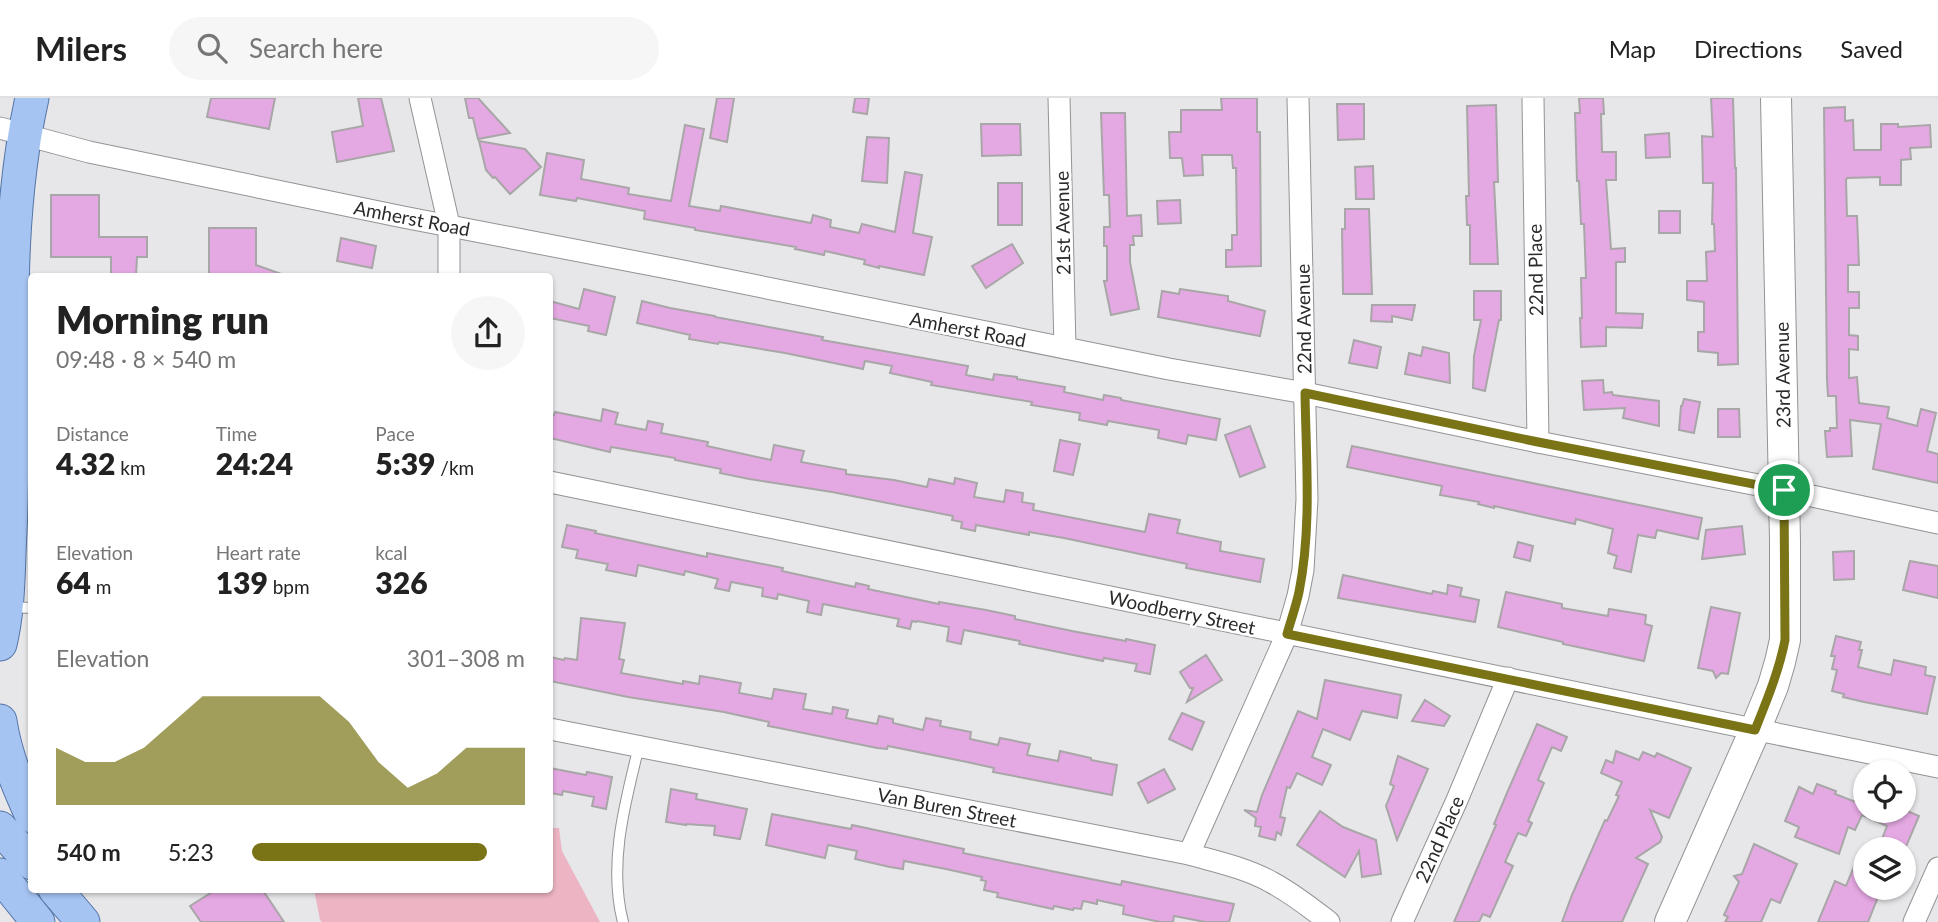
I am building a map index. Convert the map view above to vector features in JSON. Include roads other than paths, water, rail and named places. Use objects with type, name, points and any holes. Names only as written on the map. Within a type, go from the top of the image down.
[{"type":"main road","points":[[8,630],[13,479],[14,338],[11,225],[17,166],[11,131],[32,98]]},
{"type":"main road","points":[[0,721],[3,742],[14,776],[28,807]]},
{"type":"main road","points":[[0,828],[28,859]]},
{"type":"main road","points":[[0,876],[31,920]]},
{"type":"main road","points":[[58,893],[83,922]]},
{"type":"main road","points":[[71,893],[89,922]]},
{"type":"street","points":[[419,98],[449,225],[449,273]]},
{"type":"street","name":"21st Avenue","points":[[1059,98],[1065,348]]},
{"type":"street","name":"22nd Avenue","points":[[1189,854],[1287,634],[1298,596],[1305,545],[1307,499],[1298,98]]},
{"type":"street","name":"22nd Place","points":[[1533,98],[1538,442]]},
{"type":"street","name":"23rd Avenue","points":[[1670,922],[1773,686],[1785,640],[1776,98]]},
{"type":"street","name":"Amherst Road","points":[[11,131],[89,152],[1248,385],[1305,393],[1938,523]]},
{"type":"street","name":"Woodberry Street","points":[[553,483],[1938,767]]},
{"type":"street","name":"22nd Place","points":[[1402,922],[1508,678]]},
{"type":"street","name":"Van Buren Street","points":[[553,730],[1189,854],[1247,871],[1269,881],[1329,922]]},
{"type":"street","points":[[1914,922],[1938,868]]},
{"type":"lane","points":[[623,922],[617,902],[616,869],[624,806],[639,746]]}]
